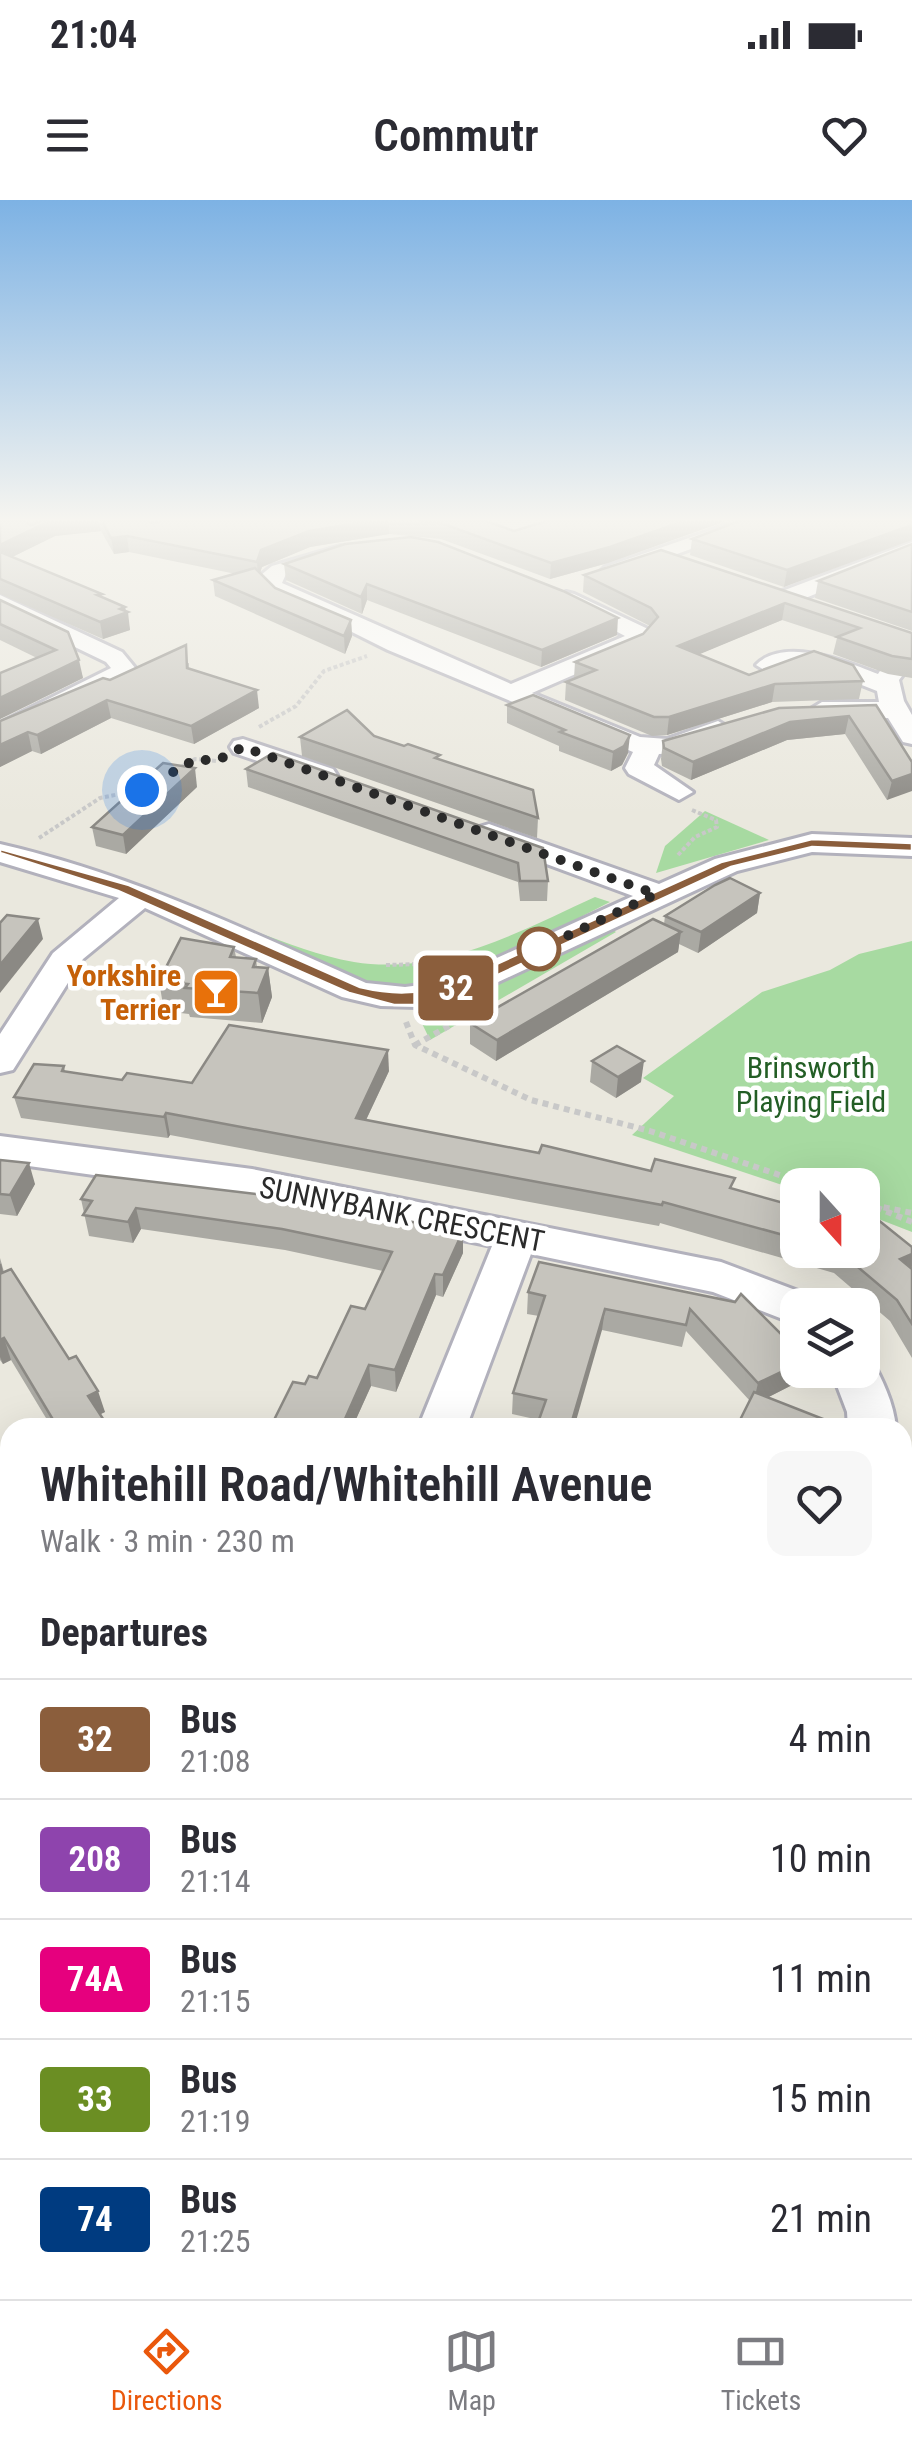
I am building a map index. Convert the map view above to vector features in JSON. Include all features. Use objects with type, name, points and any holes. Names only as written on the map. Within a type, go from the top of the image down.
[{"type":"street","points":[[0,733],[113,680],[124,669],[114,657],[35,619]]},
{"type":"street","points":[[341,619],[511,694],[648,748],[670,747],[744,721]]},
{"type":"street","points":[[608,619],[640,634],[666,633]]},
{"type":"street","points":[[511,694],[632,642],[640,634]]},
{"type":"street","points":[[906,644],[892,669],[892,698],[912,736]]},
{"type":"street","points":[[768,664],[812,658],[892,698]]},
{"type":"street","points":[[798,711],[892,698]]},
{"type":"street","points":[[216,761],[255,740],[352,785]]},
{"type":"street","points":[[648,748],[639,768],[679,792]]},
{"type":"street","points":[[462,823],[667,889]]},
{"type":"street","points":[[6,854],[142,895],[204,932],[312,980],[396,1004],[456,989],[726,864],[812,843],[912,847]]},
{"type":"street","points":[[0,1060],[89,934],[142,895]]},
{"type":"street","name":"SUNNYBANK CRESCENT","points":[[0,1149],[252,1183],[721,1278],[780,1302]]},
{"type":"street","points":[[446,1418],[517,1237]]},
{"type":"street","points":[[861,1388],[871,1418]]},
{"type":"path","points":[[255,740],[259,727],[296,706],[324,671],[396,645]]},
{"type":"path","points":[[168,774],[196,759],[216,761]]},
{"type":"path","points":[[6,854],[100,798],[142,790]]},
{"type":"path","points":[[667,889],[674,859],[696,838],[718,827],[716,820],[684,807],[690,799],[679,792]]},
{"type":"path","points":[[383,965],[422,964],[459,956]]},
{"type":"path","points":[[396,1004],[416,1044],[530,1100],[650,1131],[780,1175]]},
{"type":"path","points":[[880,1208],[912,1213]]},
{"type":"path","points":[[880,1209],[912,1222]]},
{"type":"green space","points":[[705,811],[769,840],[656,873],[665,846]]},
{"type":"green space","points":[[595,897],[610,902],[502,957],[441,982],[414,988],[392,989],[355,980],[251,930],[354,962],[417,963],[479,948]]},
{"type":"green space","points":[[610,928],[616,932],[430,1040],[415,1009],[449,1003]]},
{"type":"green space","name":"Brinsworth Playing Field","points":[[912,941],[912,1232],[880,1220],[880,1168],[780,1168],[780,1184],[632,1135],[674,1096],[643,1078],[762,992],[830,970],[859,954]]},
{"type":"building","points":[[0,619],[40,619],[68,632],[79,660],[0,698],[0,673],[56,650],[0,624]]},
{"type":"building","points":[[304,619],[351,620],[344,636]]},
{"type":"building","points":[[460,619],[616,619],[542,650]]},
{"type":"building","points":[[656,619],[745,619],[678,646],[749,675],[814,651],[853,665],[863,681],[775,684],[669,717],[654,717],[566,682],[596,670],[575,662],[643,634]]},
{"type":"building","points":[[833,619],[870,619],[912,633],[912,659],[892,656],[837,637],[860,628]]},
{"type":"building","points":[[186,645],[187,668],[257,690],[191,726],[107,700],[37,735],[28,732],[0,745],[0,721],[103,678],[110,680]]},
{"type":"building","points":[[533,695],[630,735],[624,746],[613,752],[560,732],[565,730],[507,705]]},
{"type":"building","points":[[876,705],[912,762],[912,774],[892,781],[849,716],[790,722],[693,762],[664,748],[663,741],[779,708]]},
{"type":"building","points":[[347,710],[374,736],[408,744],[440,755],[435,758],[533,790],[538,818],[300,737]]},
{"type":"building","points":[[273,753],[543,848],[548,881],[520,881],[518,863],[246,769]]},
{"type":"building","points":[[163,763],[195,768],[123,835],[92,827]]},
{"type":"building","points":[[730,878],[760,893],[701,932],[665,916],[715,885]]},
{"type":"building","points":[[7,915],[38,919],[0,965],[0,923]]},
{"type":"building","points":[[653,919],[681,932],[497,1040],[470,1023]]},
{"type":"building","points":[[181,938],[234,947],[230,957],[256,959],[253,967],[268,968],[258,993],[185,988],[188,984],[159,981]]},
{"type":"building","points":[[229,1025],[388,1050],[356,1118],[539,1153],[542,1145],[651,1171],[655,1159],[735,1178],[730,1188],[780,1202],[780,1234],[663,1202],[662,1205],[166,1113],[164,1117],[14,1097],[34,1064],[64,1066],[62,1071],[122,1080],[127,1073],[192,1083]]},
{"type":"building","points":[[617,1046],[644,1061],[618,1077],[592,1061]]},
{"type":"building","points":[[0,1160],[29,1163],[10,1195],[0,1194]]},
{"type":"building","points":[[96,1175],[256,1194],[463,1231],[443,1275],[435,1274],[395,1370],[369,1365],[345,1418],[275,1418],[293,1382],[305,1384],[309,1376],[317,1378],[351,1306],[365,1309],[392,1252],[282,1229],[136,1208],[128,1222],[83,1215],[92,1201],[81,1199]]},
{"type":"building","points":[[880,1221],[912,1247],[912,1254],[900,1259],[912,1269],[912,1324],[897,1300],[859,1268],[880,1268]]},
{"type":"building","points":[[539,1262],[735,1302],[741,1294],[780,1333],[780,1373],[758,1383],[690,1309],[686,1325],[605,1309],[573,1418],[540,1418],[546,1400],[513,1393],[545,1296],[528,1292]]},
{"type":"building","points":[[0,1264],[2,1273],[11,1269],[69,1359],[76,1356],[98,1391],[88,1396],[102,1418],[52,1418],[4,1338],[0,1340]]},
{"type":"building","points":[[754,1392],[820,1418],[741,1418]]},
{"type":"bus line","name":"32","points":[[0,853],[124,888],[354,990],[394,1000],[414,1000],[456,989],[726,864],[812,843],[912,847]]},
{"type":"place","name":"Yorkshire Terrier","points":[[216,992]]},
{"type":"route","points":[[142,790],[196,759],[216,761],[243,747],[656,894],[539,949]]}]
